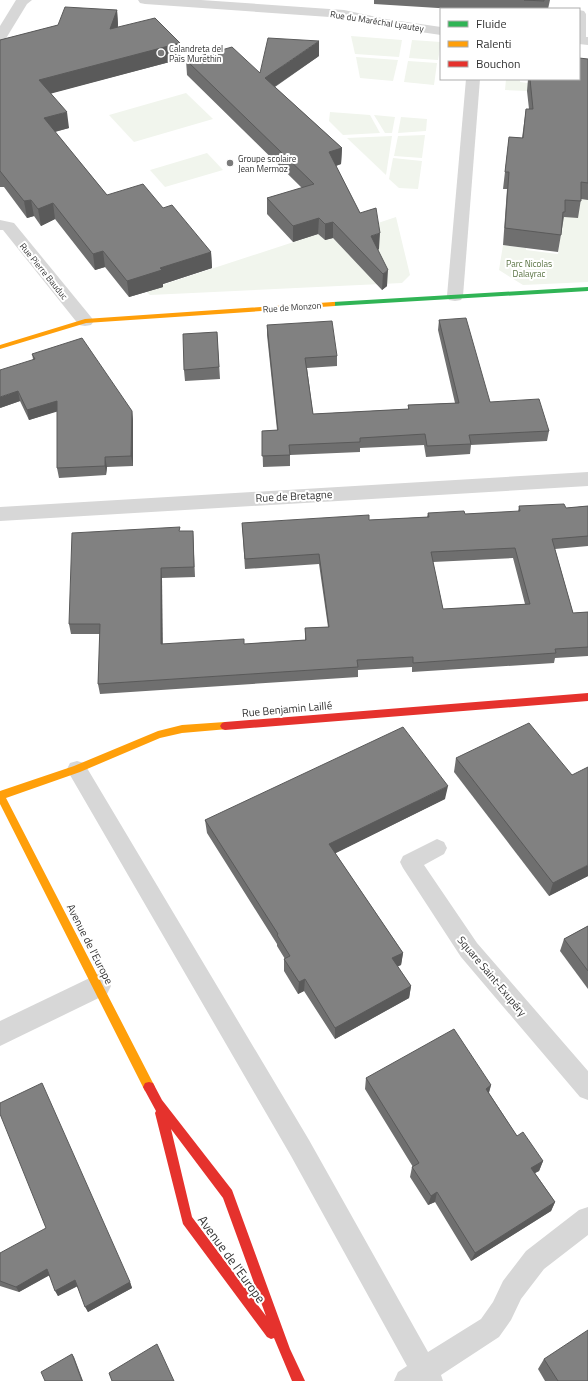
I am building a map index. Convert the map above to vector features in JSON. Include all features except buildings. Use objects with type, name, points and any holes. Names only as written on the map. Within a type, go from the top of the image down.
[{"type":"street","points":[[0,37],[22,1],[25,0]]},
{"type":"street","name":"Rue du Maréchal Lyautey","points":[[144,0],[344,14],[386,23],[440,31]]},
{"type":"street","points":[[455,296],[473,80]]},
{"type":"street","name":"Rue Pierre Bauduc","points":[[0,225],[8,226],[85,321]]},
{"type":"street","name":"Rue de Monzon","points":[[0,347],[85,321],[455,296],[588,289]]},
{"type":"street","name":"Rue de Bretagne","points":[[0,514],[588,479]]},
{"type":"street","name":"Rue Benjamin Laillé","points":[[0,796],[77,769],[158,735],[182,729],[588,697]]},
{"type":"street","name":"Avenue de l'Europe","points":[[0,796],[158,1104],[228,1194],[285,1352],[299,1381]]},
{"type":"street","points":[[0,1034],[98,986]]},
{"type":"street","name":"Avenue de l'Europe","points":[[158,1104],[187,1220],[285,1352]]},
{"type":"lane","points":[[77,769],[300,1148],[420,1377],[490,1328],[502,1311],[512,1290],[535,1260],[588,1219]]},
{"type":"lane","name":"Square Saint-Exupéry","points":[[437,848],[410,862],[468,950],[588,1089]]},
{"type":"green space","points":[[351,36],[402,40],[399,57],[355,54]]},
{"type":"green space","points":[[412,40],[440,42],[438,60],[409,58]]},
{"type":"green space","points":[[356,57],[398,60],[393,81],[360,78]]},
{"type":"green space","points":[[408,61],[437,63],[434,85],[404,82]]},
{"type":"green space","points":[[506,80],[520,80],[520,82],[528,83],[527,91],[505,90]]},
{"type":"green space","points":[[186,93],[213,119],[134,142],[109,115]]},
{"type":"green space","points":[[330,112],[370,115],[380,133],[343,135],[329,121]]},
{"type":"green space","points":[[374,115],[395,117],[392,133],[385,133]]},
{"type":"green space","points":[[401,117],[427,119],[426,131],[398,133]]},
{"type":"green space","points":[[425,135],[422,158],[394,156],[398,136]]},
{"type":"green space","points":[[392,136],[386,175],[347,138]]},
{"type":"green space","points":[[207,153],[223,170],[165,187],[150,170]]},
{"type":"green space","points":[[393,158],[422,161],[418,189],[399,188],[389,179]]},
{"type":"green space","name":"Parc Nicolas Dalayrac","points":[[576,199],[588,199],[588,282],[523,285],[499,270],[503,245],[526,248],[526,250],[558,254],[563,217]]},
{"type":"green space","points":[[396,217],[410,275],[402,283],[150,295],[147,292],[163,286],[162,285],[318,234],[325,240],[333,238],[352,258],[375,224]]},
{"type":"traffic: fast","points":[[333,304],[588,289]]},
{"type":"traffic: slow","points":[[0,347],[85,321],[333,304]]},
{"type":"traffic: slow","points":[[0,796],[77,769],[158,735],[182,729],[225,726]]},
{"type":"traffic: slow","points":[[0,795],[149,1087]]},
{"type":"traffic: jam","points":[[225,726],[588,697]]},
{"type":"traffic: jam","points":[[149,1087],[158,1104],[228,1194],[285,1352],[299,1381]]},
{"type":"traffic: jam","points":[[161,1113],[187,1220],[271,1333]]},
{"type":"place","name":"Calandreta del Paìs Murethin","points":[[161,53]]},
{"type":"place","name":"Groupe scolaire Jean Mermoz","points":[[230,163]]}]
